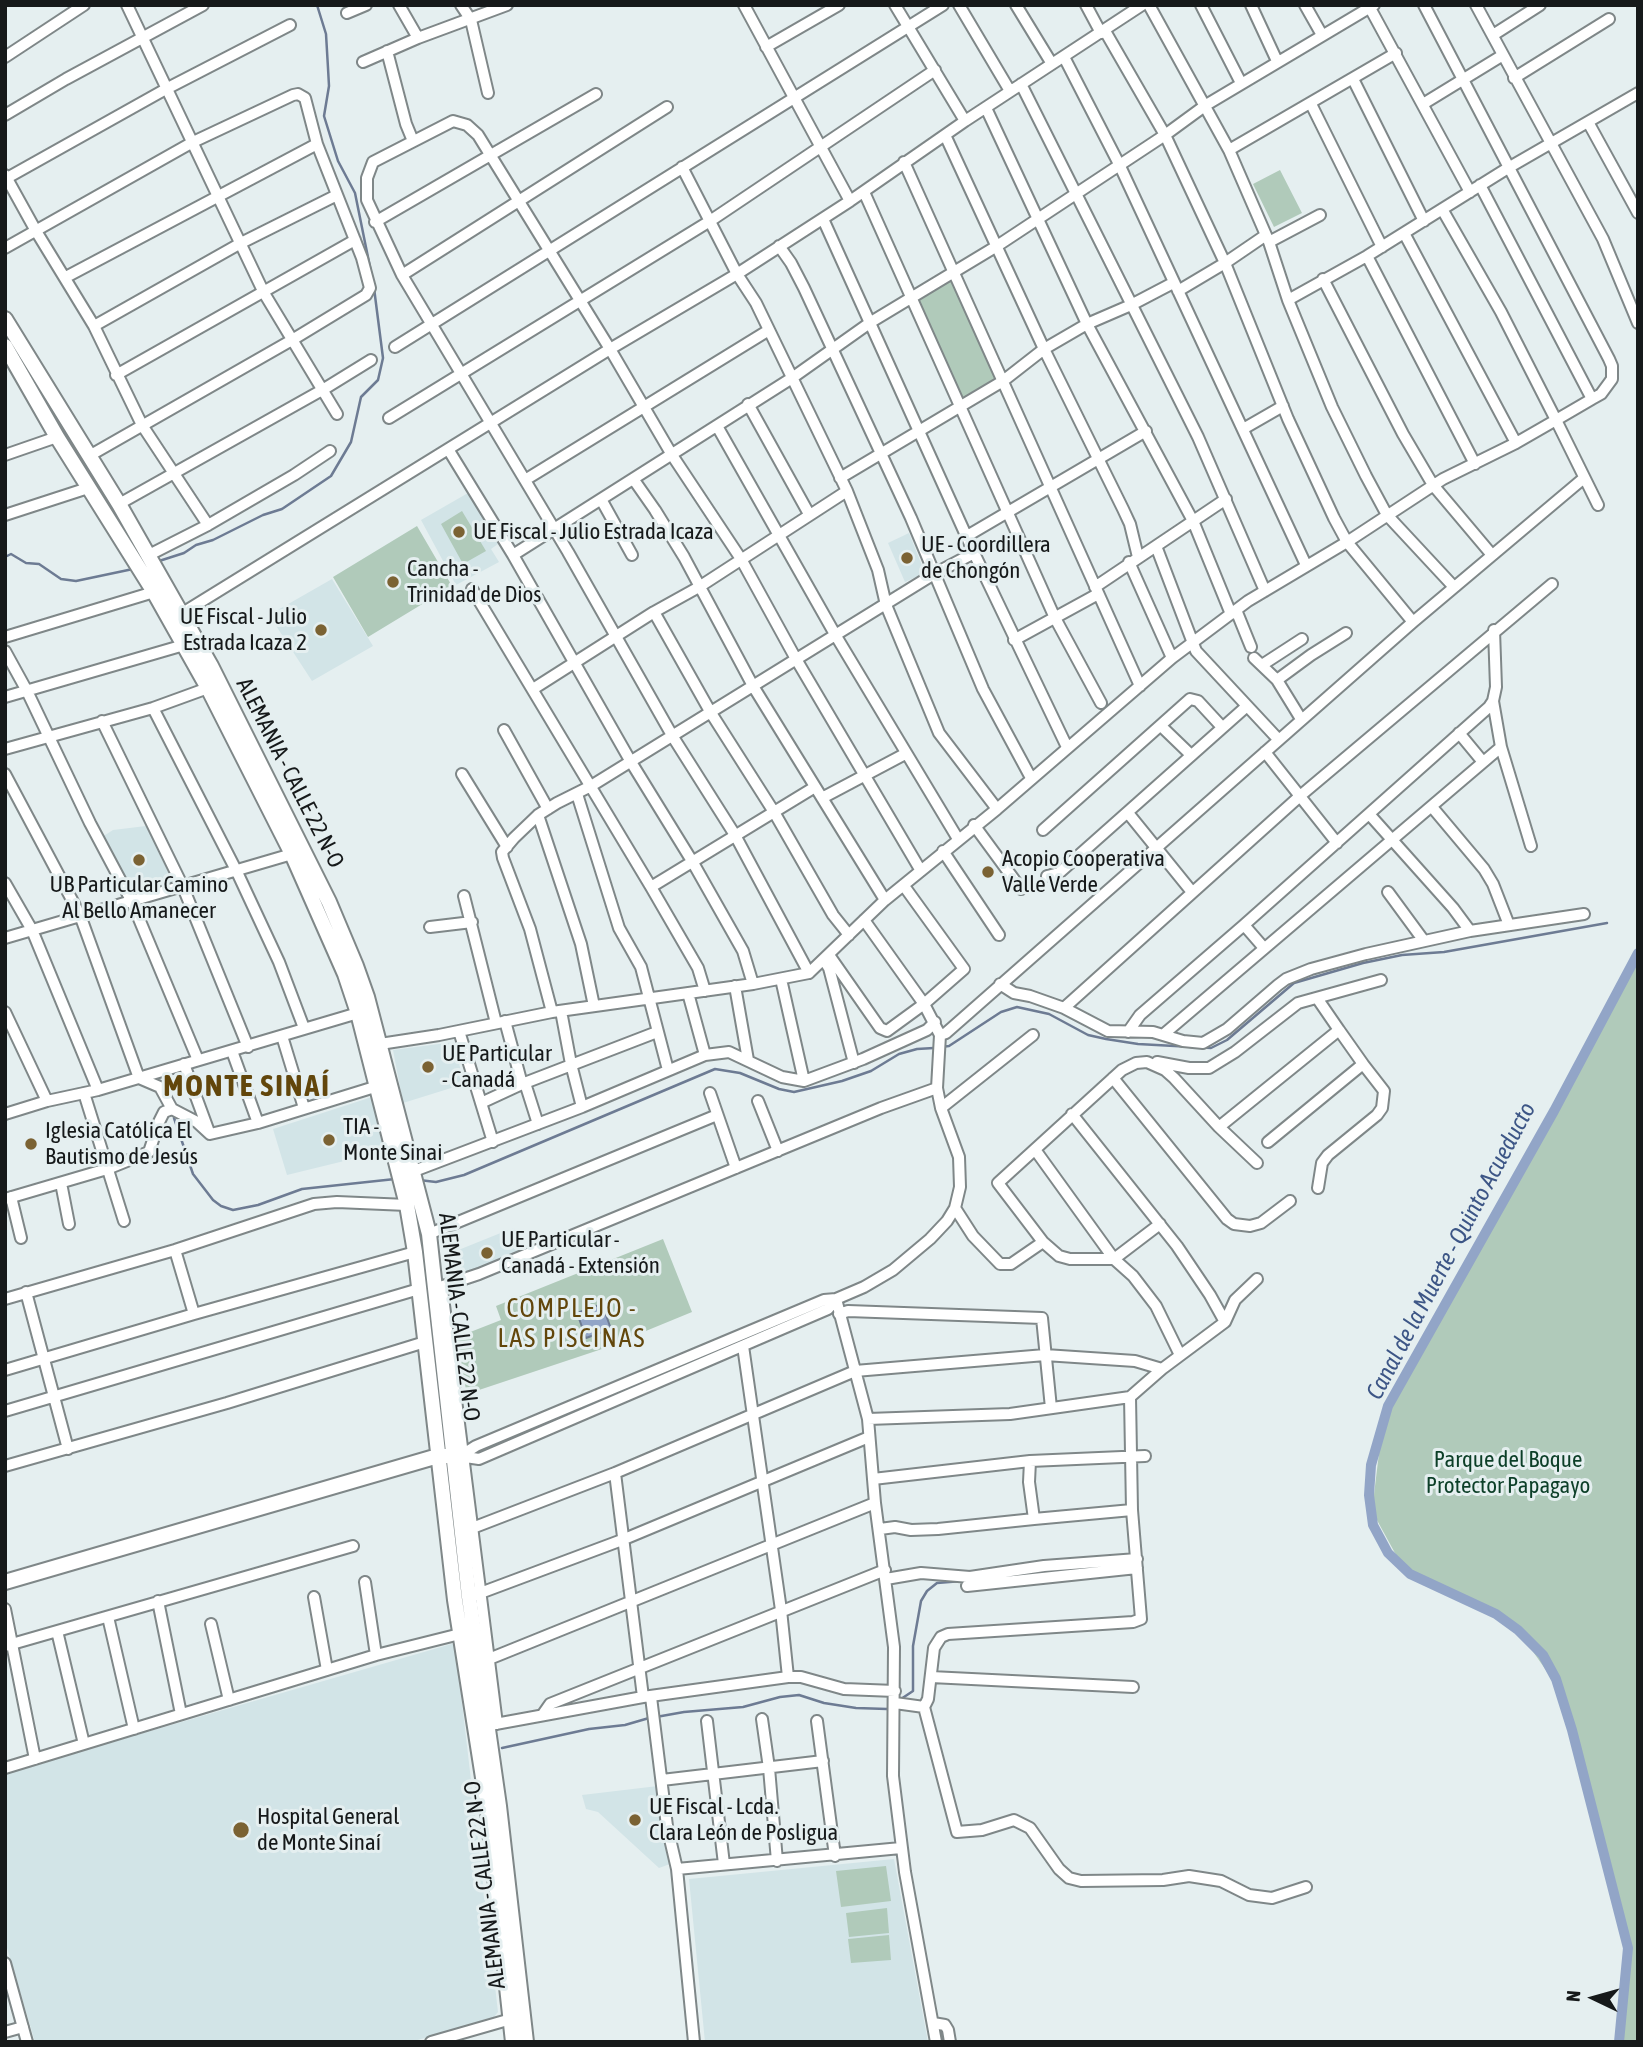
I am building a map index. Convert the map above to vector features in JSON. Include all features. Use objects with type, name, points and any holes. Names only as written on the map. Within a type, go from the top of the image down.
[{"type":"street","points":[[5,57],[84,5]]},
{"type":"street","points":[[127,5],[264,293],[337,414]]},
{"type":"street","points":[[5,116],[66,79],[203,5]]},
{"type":"street","points":[[347,13],[366,5]]},
{"type":"street","points":[[399,5],[418,37]]},
{"type":"street","points":[[461,5],[471,20],[488,93]]},
{"type":"street","points":[[363,62],[418,37],[507,5]]},
{"type":"street","points":[[744,5],[850,201]]},
{"type":"street","points":[[766,47],[839,5]]},
{"type":"street","points":[[895,5],[965,121]]},
{"type":"street","points":[[395,347],[430,323],[550,253],[605,214],[794,100],[943,5]]},
{"type":"street","points":[[959,5],[1010,91]]},
{"type":"street","points":[[1016,5],[1052,64]]},
{"type":"street","points":[[1086,5],[1165,135],[1225,263],[1283,407],[1347,542],[1413,622]]},
{"type":"street","points":[[181,614],[610,349],[737,274],[1142,5]]},
{"type":"street","points":[[1149,5],[1229,150],[1267,238],[1288,299],[1332,407],[1387,515],[1454,587]]},
{"type":"street","points":[[1201,5],[1241,83]]},
{"type":"street","points":[[1251,5],[1277,61]]},
{"type":"street","points":[[1305,5],[1322,35]]},
{"type":"street","points":[[380,1044],[556,1012],[753,984],[809,973],[885,900],[997,809],[1172,658],[1234,612],[1433,485],[1516,443],[1601,394],[1612,379],[1612,366],[1424,5]]},
{"type":"street","points":[[1476,5],[1602,239],[1638,323]]},
{"type":"street","points":[[1493,35],[1540,5]]},
{"type":"street","points":[[513,555],[792,378],[871,322],[997,246],[1206,105],[1372,6],[1423,104],[1475,189],[1592,399]]},
{"type":"street","points":[[1514,78],[1609,19]]},
{"type":"street","points":[[208,525],[142,425],[94,326],[6,176],[290,25]]},
{"type":"street","points":[[387,51],[413,141]]},
{"type":"street","points":[[1229,150],[1396,53]]},
{"type":"street","points":[[1423,104],[1503,55]]},
{"type":"street","points":[[1063,57],[1119,164],[1306,565]]},
{"type":"street","points":[[389,418],[710,221],[936,71]]},
{"type":"street","points":[[1353,79],[1424,220]]},
{"type":"street","points":[[1021,83],[1198,437],[1265,591]]},
{"type":"street","points":[[1288,299],[1367,256],[1508,168],[1638,93]]},
{"type":"street","points":[[5,248],[193,142],[298,94],[305,98],[317,144],[355,240],[370,288],[368,292],[292,340],[89,456]]},
{"type":"street","points":[[375,222],[596,94]]},
{"type":"street","points":[[1311,104],[1382,247]]},
{"type":"street","points":[[402,275],[667,107]]},
{"type":"street","points":[[986,108],[1087,324],[1193,521],[1256,656],[1277,680],[1301,719]]},
{"type":"street","points":[[809,973],[735,835],[673,737],[525,480],[402,275],[367,200],[367,178],[373,162],[453,121],[461,122],[478,135],[581,300],[672,455],[741,559],[796,659],[921,871]]},
{"type":"street","points":[[1588,122],[1638,213]]},
{"type":"street","points":[[945,135],[1044,349],[1130,524],[1134,560],[1172,658]]},
{"type":"street","points":[[66,277],[317,144]]},
{"type":"street","points":[[904,162],[1140,686]]},
{"type":"street","points":[[682,167],[737,274],[756,303],[847,491],[878,570],[886,605],[939,733],[997,809]]},
{"type":"street","points":[[864,192],[1055,618],[1101,703]]},
{"type":"street","points":[[94,326],[241,243],[337,195]]},
{"type":"street","points":[[1442,209],[1501,312],[1598,505]]},
{"type":"street","points":[[840,478],[1003,381],[1044,349],[1087,324],[1175,287],[1225,263],[1267,238],[1320,215]]},
{"type":"street","points":[[823,219],[1014,640],[1067,747]]},
{"type":"street","points":[[1404,233],[1516,443]]},
{"type":"street","points":[[116,375],[355,240]]},
{"type":"street","points":[[779,246],[792,263],[880,454],[983,689],[1031,778]]},
{"type":"street","points":[[1367,256],[1475,464]]},
{"type":"street","points":[[1323,279],[1433,485],[1492,555]]},
{"type":"street","points":[[5,319],[119,504],[147,563]]},
{"type":"street","points":[[525,480],[769,330]]},
{"type":"street","points":[[5,346],[88,488],[147,563]]},
{"type":"street","points":[[119,504],[371,360]]},
{"type":"street","points":[[748,404],[809,514]]},
{"type":"street","points":[[1243,429],[1283,407]]},
{"type":"street","points":[[717,426],[836,636],[958,839]]},
{"type":"street","points":[[967,536],[1146,431]]},
{"type":"street","points":[[5,440],[7,454],[57,437]]},
{"type":"street","points":[[448,449],[692,861],[743,951],[753,984]]},
{"type":"street","points":[[147,563],[331,451]]},
{"type":"street","points":[[940,1035],[946,1033],[1413,622],[1584,478]]},
{"type":"street","points":[[634,480],[656,510],[752,686],[885,900]]},
{"type":"street","points":[[5,515],[88,488]]},
{"type":"street","points":[[533,689],[654,612],[699,587],[847,491]]},
{"type":"street","points":[[1014,640],[1055,618],[1096,591],[1134,560],[1226,499]]},
{"type":"street","points":[[602,501],[632,555]]},
{"type":"street","points":[[1156,546],[1193,645],[1207,665],[1278,739]]},
{"type":"street","points":[[582,1107],[530,929],[502,852],[543,812],[592,786],[934,574],[974,553]]},
{"type":"street","name":"ALEMANIA - CALLE 22 N-O","points":[[147,563],[181,614],[249,739],[356,965],[414,1173],[411,1202],[415,1252],[432,1288],[425,1342],[466,1530],[492,1725],[526,2042]]},
{"type":"street","name":"ALEMANIA - CALLE 22 N-O","points":[[147,563],[154,592],[208,688],[292,854],[345,974],[378,1086],[394,1155],[411,1202],[429,1234],[432,1288],[451,1456],[460,1633],[487,1803],[513,2042]]},
{"type":"street","points":[[1063,1008],[1300,796],[1494,630],[1552,584]]},
{"type":"street","points":[[472,589],[592,786],[698,968],[705,991]]},
{"type":"street","points":[[5,637],[154,592]]},
{"type":"street","points":[[654,612],[711,713],[774,812],[833,915],[849,935]]},
{"type":"street","points":[[1494,630],[1496,687],[1493,701],[1501,747],[1531,846]]},
{"type":"street","points":[[1277,680],[1346,634]]},
{"type":"street","points":[[1256,656],[1302,639]]},
{"type":"street","points":[[5,697],[184,645]]},
{"type":"street","points":[[5,651],[132,902],[198,1060]]},
{"type":"street","points":[[5,748],[153,708],[208,688]]},
{"type":"street","points":[[1043,830],[1192,698],[1222,727]]},
{"type":"street","points":[[1128,1032],[1140,1015],[1337,843],[1493,701]]},
{"type":"street","points":[[1047,876],[1059,873],[1247,706]]},
{"type":"street","points":[[153,708],[237,872],[279,962],[304,1028]]},
{"type":"street","points":[[102,721],[183,887],[248,1047]]},
{"type":"street","points":[[1161,726],[1191,755]]},
{"type":"street","points":[[503,730],[543,812],[581,944],[594,1006]]},
{"type":"street","points":[[1459,733],[1483,762]]},
{"type":"street","points":[[1164,1034],[1501,747]]},
{"type":"street","points":[[1265,752],[1337,843]]},
{"type":"street","points":[[822,798],[905,754]]},
{"type":"street","points":[[5,774],[80,915],[139,1078],[160,1087],[172,1109],[197,1122],[210,1134]]},
{"type":"street","points":[[462,774],[507,847]]},
{"type":"street","points":[[651,887],[815,787]]},
{"type":"street","points":[[577,794],[619,928],[641,967],[668,1070]]},
{"type":"street","points":[[1432,807],[1493,884],[1509,925]]},
{"type":"street","points":[[1128,813],[1192,892]]},
{"type":"street","points":[[1369,814],[1453,908],[1470,931]]},
{"type":"street","points":[[974,825],[1021,889]]},
{"type":"street","points":[[943,851],[999,934]]},
{"type":"street","points":[[5,938],[292,854]]},
{"type":"street","points":[[5,883],[32,930],[98,1090]]},
{"type":"street","points":[[827,958],[883,1030],[893,1028],[964,969],[904,886]]},
{"type":"street","points":[[1388,892],[1424,941]]},
{"type":"street","points":[[464,896],[500,1022],[538,1124]]},
{"type":"street","points":[[1000,984],[1014,993],[1063,1008],[1108,1031],[1164,1034],[1183,1041],[1203,1043],[1227,1029],[1286,979],[1329,964],[1470,931],[1584,914]]},
{"type":"street","points":[[5,1582],[451,1456],[812,1305],[836,1299],[893,1270],[930,1239],[955,1208],[960,1187],[959,1157],[941,1108],[937,1088],[940,1035],[935,1022],[864,920]]},
{"type":"street","points":[[430,927],[472,922]]},
{"type":"street","points":[[1244,925],[1264,948]]},
{"type":"street","points":[[827,958],[854,1063]]},
{"type":"street","points":[[782,979],[804,1081]]},
{"type":"street","points":[[1160,1224],[1114,1259],[1070,1259],[1059,1255],[1043,1242],[998,1183],[1128,1066],[1147,1062],[1209,1068],[1235,1052],[1293,1006],[1381,980]]},
{"type":"street","points":[[735,986],[748,1060]]},
{"type":"street","points":[[688,993],[705,1055]]},
{"type":"street","points":[[1317,998],[1384,1091],[1382,1108],[1377,1115],[1322,1163],[1318,1188]]},
{"type":"street","points":[[5,1012],[47,1101]]},
{"type":"street","points":[[5,1114],[98,1090],[358,1013]]},
{"type":"street","points":[[414,1173],[705,1055],[729,1052],[790,1080],[804,1081],[854,1063],[927,1030],[935,1022]]},
{"type":"street","points":[[1219,1127],[1339,1030]]},
{"type":"street","points":[[459,1031],[493,1143]]},
{"type":"street","points":[[481,1102],[570,1064],[657,1032]]},
{"type":"street","points":[[941,1108],[1032,1035]]},
{"type":"street","points":[[282,1036],[304,1108]]},
{"type":"street","points":[[232,1051],[258,1123]]},
{"type":"street","points":[[1147,1062],[1165,1070],[1174,1078],[1219,1127],[1258,1163]]},
{"type":"street","points":[[184,1064],[210,1134]]},
{"type":"street","points":[[1268,1142],[1363,1064]]},
{"type":"street","points":[[1113,1078],[1227,1219],[1234,1224],[1250,1226],[1261,1223],[1290,1201]]},
{"type":"street","points":[[210,1134],[258,1123],[378,1086]]},
{"type":"street","points":[[5,1411],[479,1274],[937,1088]]},
{"type":"street","points":[[84,1093],[124,1221]]},
{"type":"street","points":[[710,1093],[736,1168]]},
{"type":"street","points":[[758,1101],[778,1151]]},
{"type":"street","points":[[21,1238],[8,1198],[107,1169],[149,1152],[164,1112],[172,1109]]},
{"type":"street","points":[[1072,1114],[1160,1224],[1195,1272],[1225,1322]]},
{"type":"street","points":[[429,1234],[718,1115]]},
{"type":"street","points":[[1036,1151],[1114,1259],[1133,1276],[1156,1306],[1180,1355]]},
{"type":"street","points":[[61,1182],[69,1224]]},
{"type":"street","points":[[5,1299],[175,1250],[314,1204],[411,1202]]},
{"type":"street","points":[[955,1208],[972,1236],[1000,1264],[1011,1264],[1043,1242]]},
{"type":"street","points":[[175,1250],[194,1314]]},
{"type":"street","points":[[5,1370],[415,1252]]},
{"type":"street","points":[[868,1419],[1038,1412],[1130,1397],[1162,1369],[1225,1322],[1235,1300],[1257,1279]]},
{"type":"street","points":[[26,1292],[68,1449]]},
{"type":"street","points":[[836,1299],[868,1419],[875,1503],[894,1647],[892,1746],[901,1848],[936,2042]]},
{"type":"street","points":[[451,1456],[479,1459],[828,1309],[836,1299]]},
{"type":"street","points":[[839,1314],[848,1311],[1038,1317],[1044,1321],[1051,1408]]},
{"type":"street","points":[[5,1466],[228,1403],[425,1342]]},
{"type":"street","points":[[743,1346],[788,1677]]},
{"type":"street","points":[[466,1530],[615,1473],[855,1371],[1045,1355],[1135,1361],[1162,1369]]},
{"type":"street","points":[[1130,1397],[1132,1510],[1140,1619],[1133,1622],[948,1634],[941,1637],[934,1647],[925,1707],[957,1832],[982,1830],[1014,1820],[1030,1828],[1059,1869],[1069,1878],[1081,1881],[1163,1880],[1189,1875],[1221,1881],[1249,1895],[1272,1898],[1306,1887]]},
{"type":"street","points":[[474,1595],[622,1540],[869,1437]]},
{"type":"street","points":[[873,1479],[1030,1461],[1145,1456]]},
{"type":"street","points":[[1030,1461],[1029,1482],[1034,1519]]},
{"type":"street","points":[[615,1473],[640,1667],[677,1869],[694,2042]]},
{"type":"street","points":[[483,1662],[875,1503]]},
{"type":"street","points":[[880,1529],[938,1529],[1132,1510]]},
{"type":"street","points":[[9,1645],[353,1546]]},
{"type":"street","points":[[543,1714],[550,1704],[640,1667],[781,1610],[885,1575],[921,1573],[970,1577],[1044,1566],[1137,1564]]},
{"type":"street","points":[[967,1586],[1137,1564]]},
{"type":"street","points":[[365,1582],[376,1655]]},
{"type":"street","points":[[314,1597],[327,1670]]},
{"type":"street","points":[[158,1601],[181,1714]]},
{"type":"street","points":[[5,1609],[9,1645],[35,1759]]},
{"type":"street","points":[[108,1617],[134,1728]]},
{"type":"street","points":[[211,1624],[229,1700]]},
{"type":"street","points":[[57,1630],[84,1744]]},
{"type":"street","points":[[5,1768],[376,1655],[460,1633]]},
{"type":"street","points":[[492,1725],[647,1697],[801,1676],[844,1689],[895,1697],[925,1707]]},
{"type":"street","points":[[931,1677],[1133,1687]]},
{"type":"street","points":[[762,1719],[777,1861]]},
{"type":"street","points":[[706,1721],[724,1864]]},
{"type":"street","points":[[817,1721],[835,1856]]},
{"type":"street","points":[[662,1780],[823,1761]]},
{"type":"street","points":[[677,1869],[901,1848]]},
{"type":"street","points":[[5,1962],[27,2042]]},
{"type":"street","points":[[431,2042],[511,2019]]},
{"type":"street","points":[[933,2024],[944,2025],[948,2030],[950,2042]]},
{"type":"street","points":[[5,2032],[23,2026]]},
{"type":"shaded area","name":"UE Fiscal - Julio Estrada Icaza","points":[[468,493],[498,544],[491,549],[499,562],[456,585],[421,520]]},
{"type":"shaded area","name":"UE - Coordillera de Chongón","points":[[909,533],[925,573],[905,582],[888,543]]},
{"type":"shaded area","name":"UE Fiscal - Julio Estrada Icaza 2","points":[[332,579],[373,646],[312,681],[269,615]]},
{"type":"shaded area","name":"UB Particular Camino Al Bello Amanecer","points":[[146,826],[174,884],[133,896],[102,837],[113,830]]},
{"type":"shaded area","name":"UE Particular - Canadá","points":[[454,1042],[464,1084],[403,1103],[393,1050]]},
{"type":"shaded area","name":"TIA - Monte Sinai","points":[[372,1097],[385,1151],[287,1175],[273,1129]]},
{"type":"shaded area","name":"UE Particular - Canadá - Extensión","points":[[513,1228],[522,1252],[458,1278],[451,1253]]},
{"type":"shaded area","name":"Hospital General de Monte Sinaí","points":[[455,1643],[498,2012],[494,2017],[411,2042],[35,2042],[5,1941],[5,1773]]},
{"type":"shaded area","name":"UE Fiscal - Lcda. Clara León de Posligua","points":[[658,1786],[670,1864],[659,1868],[598,1812],[586,1809],[582,1795]]},
{"type":"shaded area","points":[[894,1859],[928,2042],[705,2042],[689,1879]]},
{"type":"green space","points":[[1280,170],[1302,213],[1274,227],[1253,184]]},
{"type":"green space","points":[[953,278],[1000,379],[963,401],[917,300]]},
{"type":"green space","points":[[462,511],[486,551],[463,564],[441,524]]},
{"type":"green space","name":"Cancha - Trinidad de Dios","points":[[417,526],[452,586],[368,637],[333,577]]},
{"type":"green space","name":"Parque del Boque Protector Papagayo","points":[[1638,953],[1638,2042],[1619,2042],[1628,1948],[1559,1689],[1518,1630],[1401,1564],[1372,1511],[1383,1420],[1563,1095]]},
{"type":"green space","name":"COMPLEJO - LAS PISCINAS","points":[[663,1239],[692,1312],[602,1349],[467,1394],[455,1338],[501,1320],[496,1306]]},
{"type":"green space","points":[[886,1866],[891,1901],[841,1907],[836,1871]]},
{"type":"green space","points":[[887,1908],[889,1933],[849,1937],[846,1913]]},
{"type":"green space","points":[[889,1935],[891,1960],[851,1963],[848,1939]]},
{"type":"water","points":[[602,1304],[611,1329],[586,1338],[577,1313]]},
{"type":"waterway","points":[[317,5],[326,34],[329,86],[324,116],[338,161],[355,193],[373,282]]},
{"type":"waterway","points":[[156,562],[184,553],[196,545],[282,509],[331,476],[351,442],[361,397],[378,380],[383,358],[374,288]]},
{"type":"waterway","points":[[5,557],[11,554],[26,563],[39,564],[61,579],[76,581],[133,569]]},
{"type":"waterway","points":[[941,1047],[949,1046],[1001,1012],[1017,1007],[1049,1014],[1088,1035],[1106,1039],[1138,1044],[1211,1048],[1227,1040],[1294,983],[1402,955],[1444,952],[1607,923]]},
{"type":"waterway","name":"Canal de la Muerte - Quinto Acueducto","points":[[1619,2042],[1628,1948],[1572,1730],[1556,1679],[1543,1655],[1518,1630],[1496,1614],[1410,1574],[1388,1553],[1373,1525],[1369,1495],[1371,1465],[1388,1406],[1554,1111],[1638,953]]},
{"type":"waterway","points":[[419,1180],[436,1182],[464,1175],[715,1069],[740,1073],[779,1089],[794,1092],[871,1071],[899,1054],[934,1048]]},
{"type":"waterway","points":[[174,1118],[193,1174],[213,1200],[233,1210],[258,1205],[302,1189],[395,1179]]},
{"type":"waterway","points":[[901,1699],[913,1691],[913,1646],[921,1601],[927,1591],[937,1583],[962,1581]]},
{"type":"waterway","points":[[656,1717],[743,1707],[799,1695],[824,1703],[856,1708],[890,1707]]},
{"type":"waterway","points":[[502,1748],[649,1718]]},
{"type":"place","name":"UE Fiscal - Julio Estrada Icaza","points":[[459,532]]},
{"type":"place","name":"UE - Coordillera de Chongón","points":[[907,558]]},
{"type":"place","name":"Cancha - Trinidad de Dios","points":[[393,582]]},
{"type":"place","name":"UE Fiscal - Julio Estrada Icaza 2","points":[[321,630]]},
{"type":"place","name":"UB Particular Camino Al Bello Amanecer","points":[[139,860]]},
{"type":"place","name":"Acopio Cooperativa Valle Verde","points":[[988,872]]},
{"type":"place","name":"UE Particular - Canadá","points":[[428,1067]]},
{"type":"place","name":"TIA - Monte Sinai","points":[[329,1140]]},
{"type":"place","name":"Iglesia Católica El Bautismo de Jesús","points":[[31,1144]]},
{"type":"place","name":"UE Particular - Canadá - Extensión","points":[[487,1253]]},
{"type":"place","name":"UE Fiscal - Lcda. Clara León de Posligua","points":[[635,1820]]},
{"type":"place","name":"Hospital General de Monte Sinaí","points":[[241,1830]]},
{"type":"district","name":"MONTE SINAÍ","points":[[247,1087]]},
{"type":"district","name":"COMPLEJO - LAS PISCINAS","points":[[572,1324]]}]
